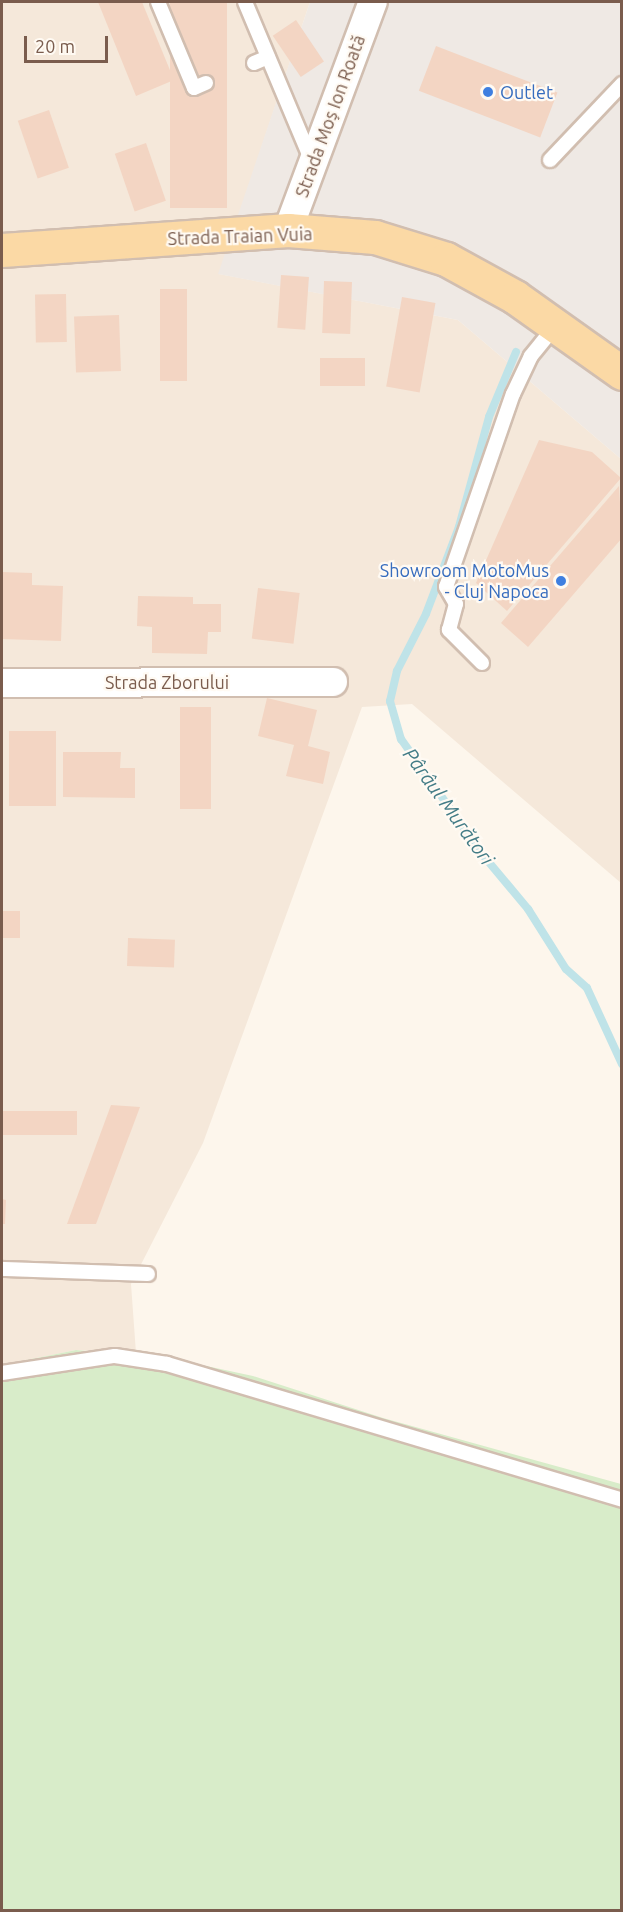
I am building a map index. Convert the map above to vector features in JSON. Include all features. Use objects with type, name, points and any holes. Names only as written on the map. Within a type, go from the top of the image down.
[{"type":"main road","name":"Strada Traian Vuia","points":[[2,250],[288,230],[375,237],[446,259],[556,325],[621,373]]},
{"type":"street","name":"Strada Moș Ion Roată","points":[[288,230],[373,2]]},
{"type":"street","name":"Strada Zborului","points":[[2,682],[333,681]]},
{"type":"lane","points":[[158,2],[194,88],[206,83]]},
{"type":"lane","points":[[245,2],[312,161]]},
{"type":"lane","points":[[254,63],[268,57]]},
{"type":"lane","points":[[550,160],[621,84]]},
{"type":"lane","points":[[482,663],[449,630],[456,604],[446,587],[513,394],[531,356],[556,325]]},
{"type":"lane","points":[[2,1269],[148,1274]]},
{"type":"lane","points":[[2,1373],[115,1356],[166,1364],[621,1500]]},
{"type":"shaded area","points":[[2,2],[310,2],[219,274],[458,320],[621,459],[621,883],[412,704],[362,707],[203,1143],[131,1284],[136,1353],[76,1350],[2,1365]]},
{"type":"shaded area","points":[[310,2],[621,2],[621,459],[458,320],[218,274]]},
{"type":"green space","points":[[76,1350],[169,1358],[253,1376],[383,1418],[621,1484],[621,1910],[2,1910],[2,1365]]},
{"type":"building","points":[[98,2],[142,2],[174,80],[136,96]]},
{"type":"building","points":[[170,2],[227,2],[227,208],[170,208]]},
{"type":"building","points":[[296,20],[324,61],[301,77],[273,36]]},
{"type":"building","name":"Outlet","points":[[436,46],[557,93],[540,137],[419,91]]},
{"type":"building","points":[[49,110],[69,168],[38,178],[18,121]]},
{"type":"building","points":[[146,143],[166,201],[135,211],[115,154]]},
{"type":"building","points":[[281,275],[309,277],[305,330],[277,328]]},
{"type":"building","points":[[324,281],[352,282],[350,334],[322,333]]},
{"type":"building","points":[[160,289],[187,289],[187,381],[160,381]]},
{"type":"building","points":[[66,294],[67,342],[36,343],[35,295]]},
{"type":"building","points":[[402,297],[435,303],[420,393],[386,387]]},
{"type":"building","points":[[119,315],[121,371],[76,373],[74,317]]},
{"type":"building","points":[[320,358],[365,358],[365,386],[320,386]]},
{"type":"building","points":[[539,440],[592,452],[621,478],[507,611],[476,583]]},
{"type":"building","name":"Showroom MotoMus - Cluj Napoca","points":[[619,486],[622,538],[528,647],[501,623]]},
{"type":"building","points":[[2,572],[32,573],[32,585],[63,586],[61,641],[2,639]]},
{"type":"building","points":[[258,588],[300,593],[293,644],[252,639]]},
{"type":"building","points":[[138,596],[193,597],[193,604],[221,604],[221,632],[208,632],[207,654],[152,653],[152,627],[137,626]]},
{"type":"building","points":[[267,698],[317,710],[308,746],[330,752],[323,784],[286,776],[294,745],[258,736]]},
{"type":"building","points":[[180,707],[211,707],[211,809],[180,809]]},
{"type":"building","points":[[9,731],[56,731],[56,806],[9,806]]},
{"type":"building","points":[[63,752],[121,752],[120,768],[135,768],[135,798],[63,797]]},
{"type":"building","points":[[2,911],[20,911],[20,938],[2,938]]},
{"type":"building","points":[[128,938],[175,940],[174,968],[127,966]]},
{"type":"building","points":[[111,1105],[140,1107],[96,1224],[67,1224]]},
{"type":"building","points":[[2,1111],[77,1111],[77,1135],[2,1135]]},
{"type":"building","points":[[2,1199],[6,1200],[5,1224],[2,1224]]},
{"type":"waterway","name":"Pârâul Murători","points":[[516,352],[489,417],[459,527],[426,614],[397,671],[390,701],[401,739],[482,854],[528,909],[566,969],[587,988],[622,1064]]},
{"type":"place","name":"Outlet","points":[[488,92]]},
{"type":"place","name":"Showroom MotoMus - Cluj Napoca","points":[[561,581]]}]
